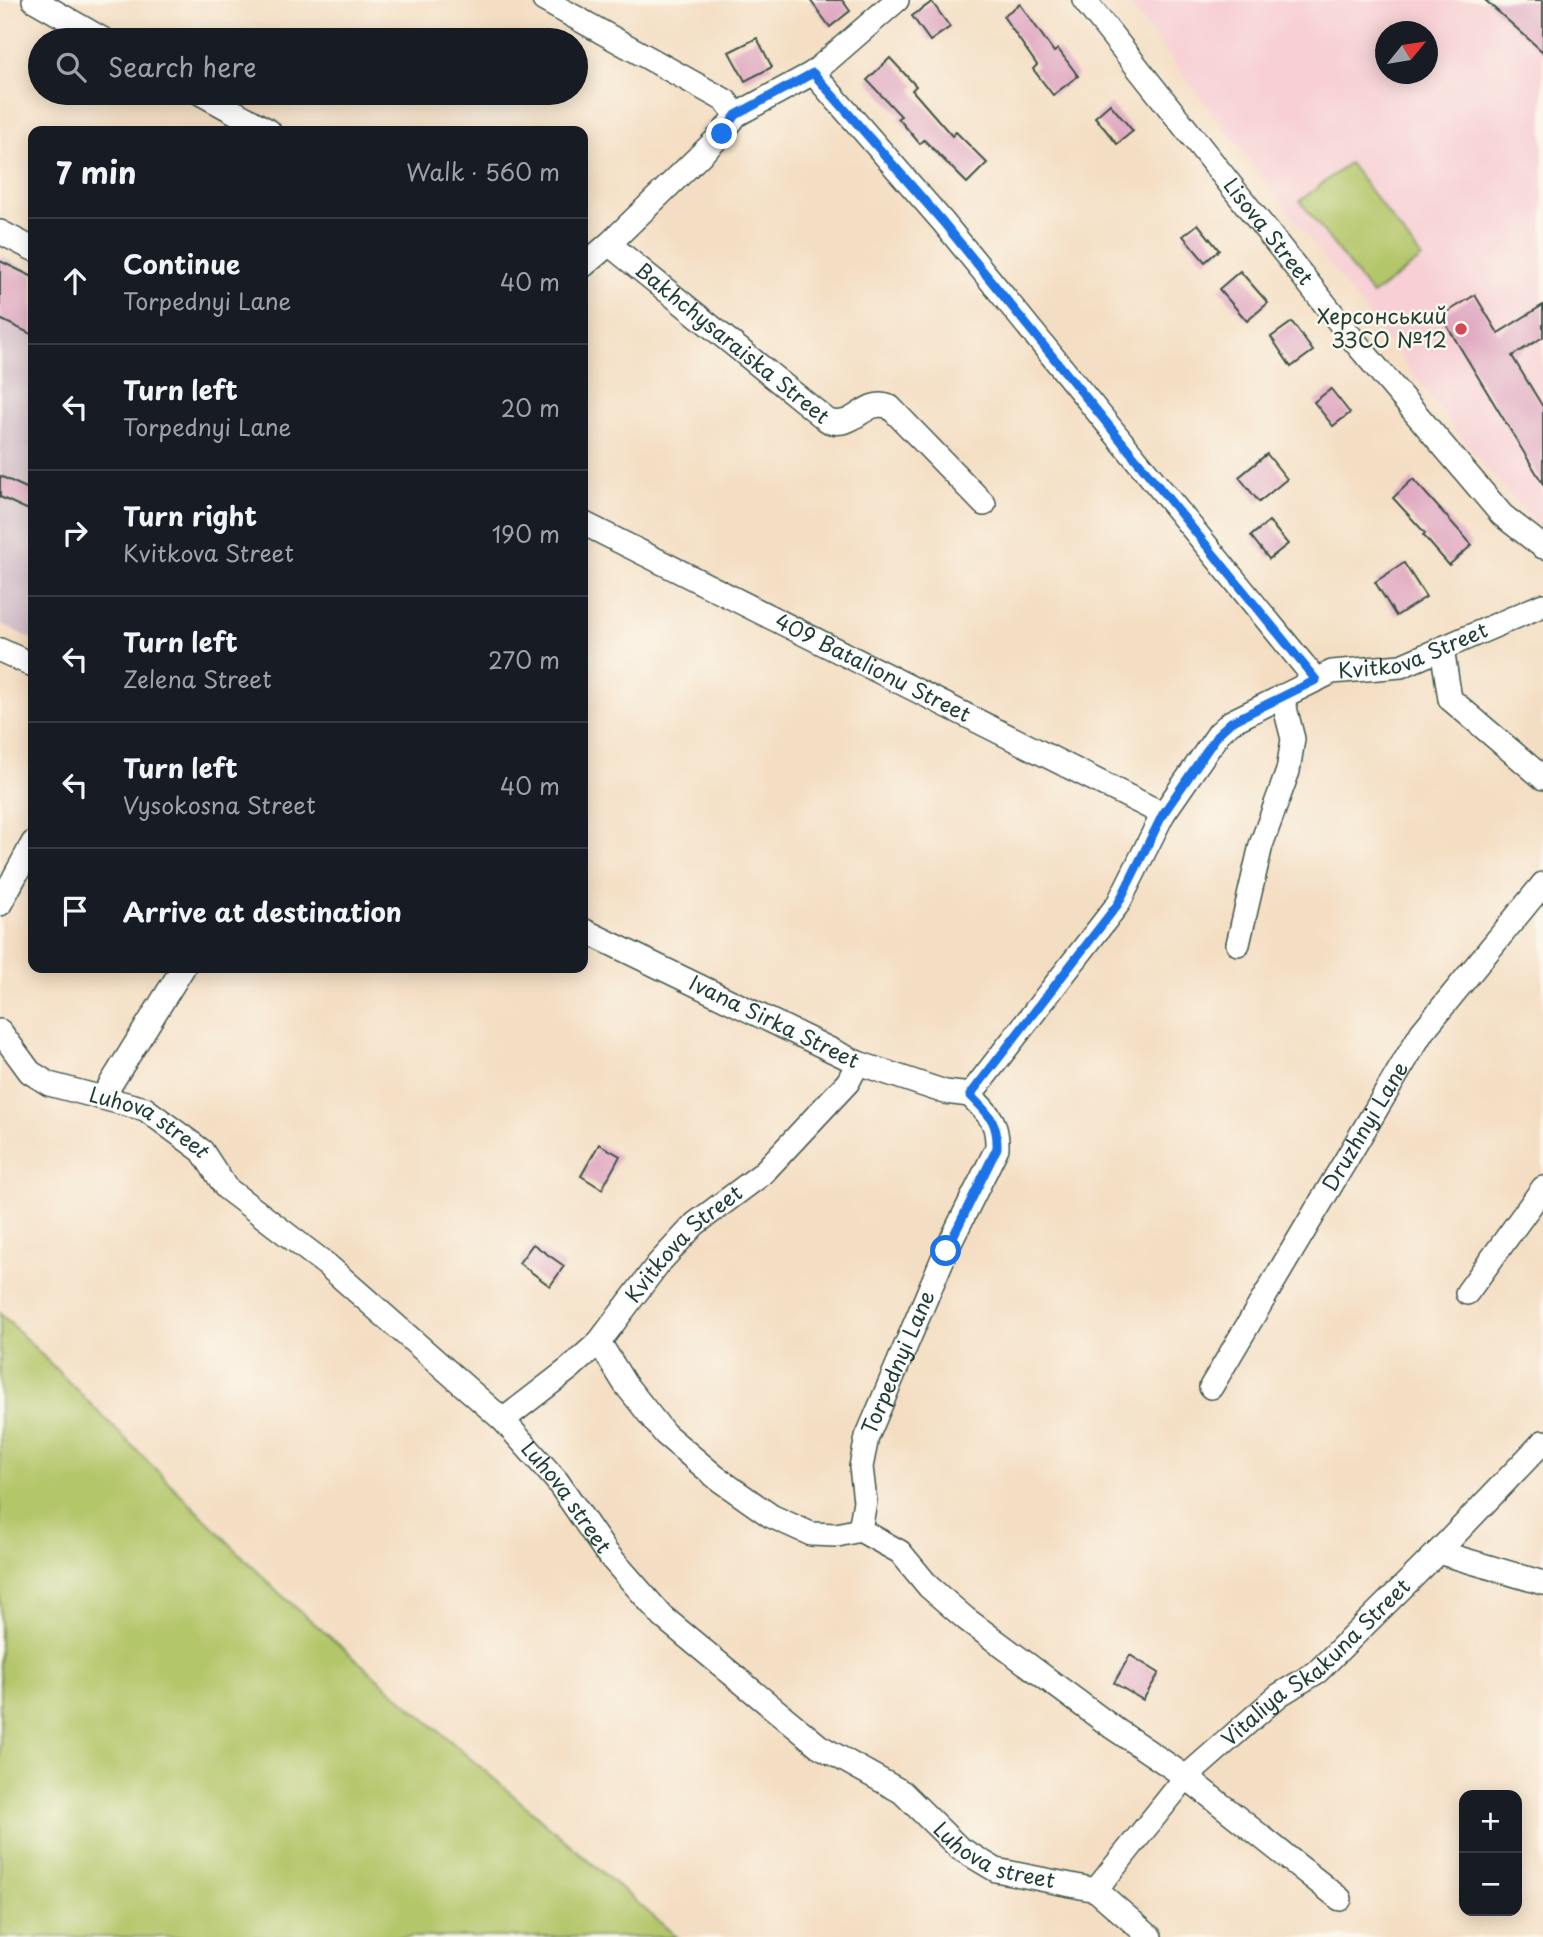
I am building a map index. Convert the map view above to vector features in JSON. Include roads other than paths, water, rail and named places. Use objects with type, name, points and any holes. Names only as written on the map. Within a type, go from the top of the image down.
[{"type":"street","points":[[34,0],[83,28]]},
{"type":"street","points":[[544,0],[726,101],[736,115]]},
{"type":"street","points":[[588,262],[722,134],[736,115],[813,73],[897,0]]},
{"type":"street","name":"Lisova Street","points":[[1084,0],[1355,342],[1502,515],[1543,547]]},
{"type":"street","points":[[813,73],[943,222],[1316,680]]},
{"type":"street","points":[[222,105],[260,126]]},
{"type":"street","points":[[0,232],[28,246]]},
{"type":"street","name":"Bakhchysaraiska Street","points":[[609,244],[828,421],[845,423],[874,405],[890,407],[984,504]]},
{"type":"street","name":"409 Batalionu Street","points":[[588,526],[1163,814]]},
{"type":"street","name":"Kvitkova Street","points":[[970,1095],[1118,904],[1163,814],[1219,733],[1231,722],[1332,672],[1401,666],[1543,606]]},
{"type":"street","points":[[1442,648],[1450,699],[1543,778]]},
{"type":"street","points":[[0,650],[28,662]]},
{"type":"street","points":[[1238,944],[1261,845],[1290,761],[1293,739],[1282,696]]},
{"type":"street","points":[[0,904],[28,852]]},
{"type":"street","name":"Druzhnyi Lane","points":[[1211,1387],[1422,1032],[1543,884]]},
{"type":"street","name":"Ivana Sirka Street","points":[[588,932],[858,1063],[945,1092],[970,1095]]},
{"type":"street","points":[[102,1098],[180,973]]},
{"type":"street","name":"Luhova street","points":[[0,1031],[30,1072],[49,1084],[145,1109],[202,1151],[226,1188],[327,1265],[503,1420],[558,1480],[606,1552],[663,1617],[819,1746],[902,1792],[959,1848],[996,1870],[1097,1890]]},
{"type":"street","name":"Kvitkova Street","points":[[503,1420],[599,1342],[659,1264],[695,1224],[762,1174],[848,1082],[858,1063]]},
{"type":"street","name":"Torpednyi Lane","points":[[860,1530],[865,1501],[861,1467],[867,1437],[946,1251],[997,1148],[998,1130],[970,1095]]},
{"type":"street","points":[[1468,1293],[1543,1188]]},
{"type":"street","points":[[599,1342],[625,1384],[665,1434],[717,1478],[771,1516],[811,1534],[837,1535],[860,1530],[900,1552],[929,1587],[966,1619],[1112,1727],[1186,1777],[1340,1899]]},
{"type":"street","name":"Vitaliya Skakuna Street","points":[[1097,1890],[1186,1777],[1279,1695],[1317,1672],[1438,1552],[1543,1442]]},
{"type":"street","points":[[1438,1552],[1543,1583]]},
{"type":"street","points":[[1097,1890],[1150,1937]]},
{"type":"place","name":"Херсонський ЗЗСО №12","points":[[1461,329]]}]
